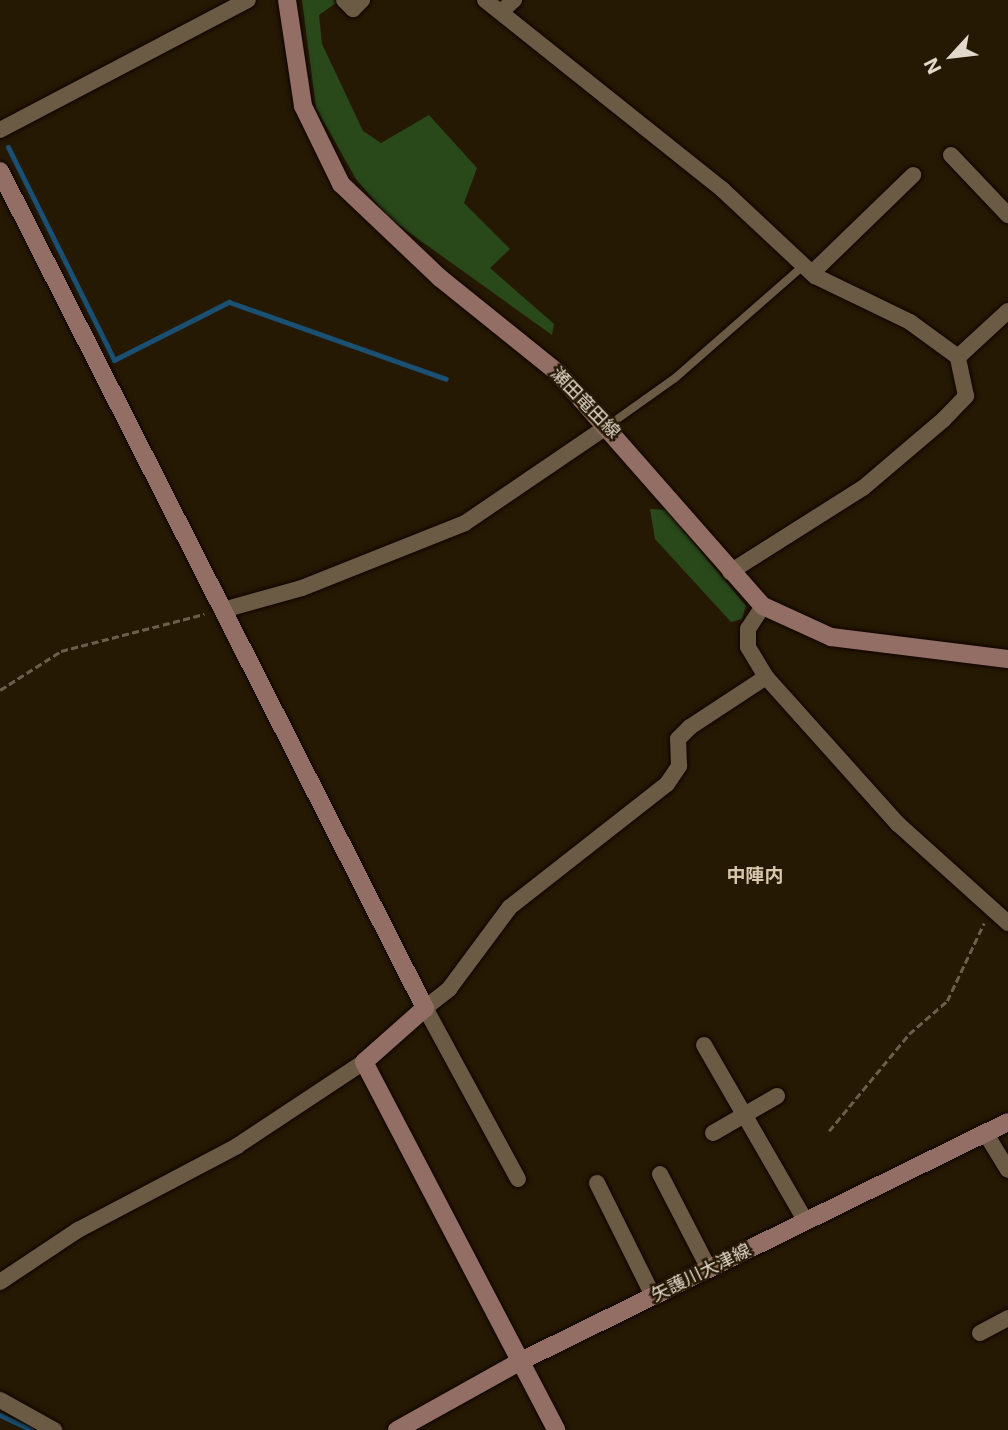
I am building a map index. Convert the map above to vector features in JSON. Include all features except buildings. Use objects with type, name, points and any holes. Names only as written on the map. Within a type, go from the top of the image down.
[{"type":"main road","name":"瀬田竜田線","points":[[287,0],[303,106],[341,184],[440,278],[558,373],[609,425],[730,572],[763,606],[831,637],[1008,659]]},
{"type":"main road","points":[[0,171],[425,1008],[364,1062],[556,1430]]},
{"type":"main road","name":"矢護川大津線","points":[[397,1430],[521,1361],[1008,1122]]},
{"type":"street","points":[[0,130],[248,0]]},
{"type":"street","points":[[344,0],[353,9],[362,0]]},
{"type":"street","points":[[485,0],[700,178],[723,190],[807,270],[910,322],[958,357],[966,396],[944,419],[863,488],[730,572]]},
{"type":"street","points":[[501,12],[514,0]]},
{"type":"street","points":[[951,155],[1005,205]]},
{"type":"street","points":[[807,270],[914,175]]},
{"type":"street","points":[[958,357],[1008,311]]},
{"type":"street","points":[[223,610],[302,588],[465,523],[609,425]]},
{"type":"street","points":[[763,606],[748,629],[748,647],[766,677],[898,824],[990,912],[1008,923]]},
{"type":"street","points":[[519,1179],[425,1008],[449,989],[510,907],[667,784],[679,766],[678,739],[690,727],[766,677]]},
{"type":"street","points":[[704,1045],[806,1222]]},
{"type":"street","points":[[0,1282],[78,1230],[237,1146],[364,1062]]},
{"type":"street","points":[[713,1133],[777,1096]]},
{"type":"street","points":[[986,1134],[1008,1170]]},
{"type":"street","points":[[660,1174],[709,1269]]},
{"type":"street","points":[[597,1183],[653,1296]]},
{"type":"street","points":[[980,1333],[1008,1318]]},
{"type":"street","points":[[0,1400],[54,1430]]},
{"type":"lane","points":[[609,425],[674,378],[807,270]]},
{"type":"path","points":[[0,690],[61,651],[223,610]]},
{"type":"path","points":[[829,1131],[909,1034],[947,1001],[990,912]]},
{"type":"green space","points":[[302,0],[340,0],[319,15],[322,44],[363,131],[381,143],[429,115],[477,168],[464,203],[510,249],[490,268],[554,324],[552,335],[389,218],[356,179],[316,108]]},
{"type":"green space","points":[[650,509],[666,510],[746,606],[742,619],[731,622],[655,539]]},
{"type":"waterway","points":[[8,147],[114,360],[229,302],[446,379]]},
{"type":"waterway","points":[[0,1415],[32,1430]]},
{"type":"district","name":"中陣内","points":[[755,876]]}]
